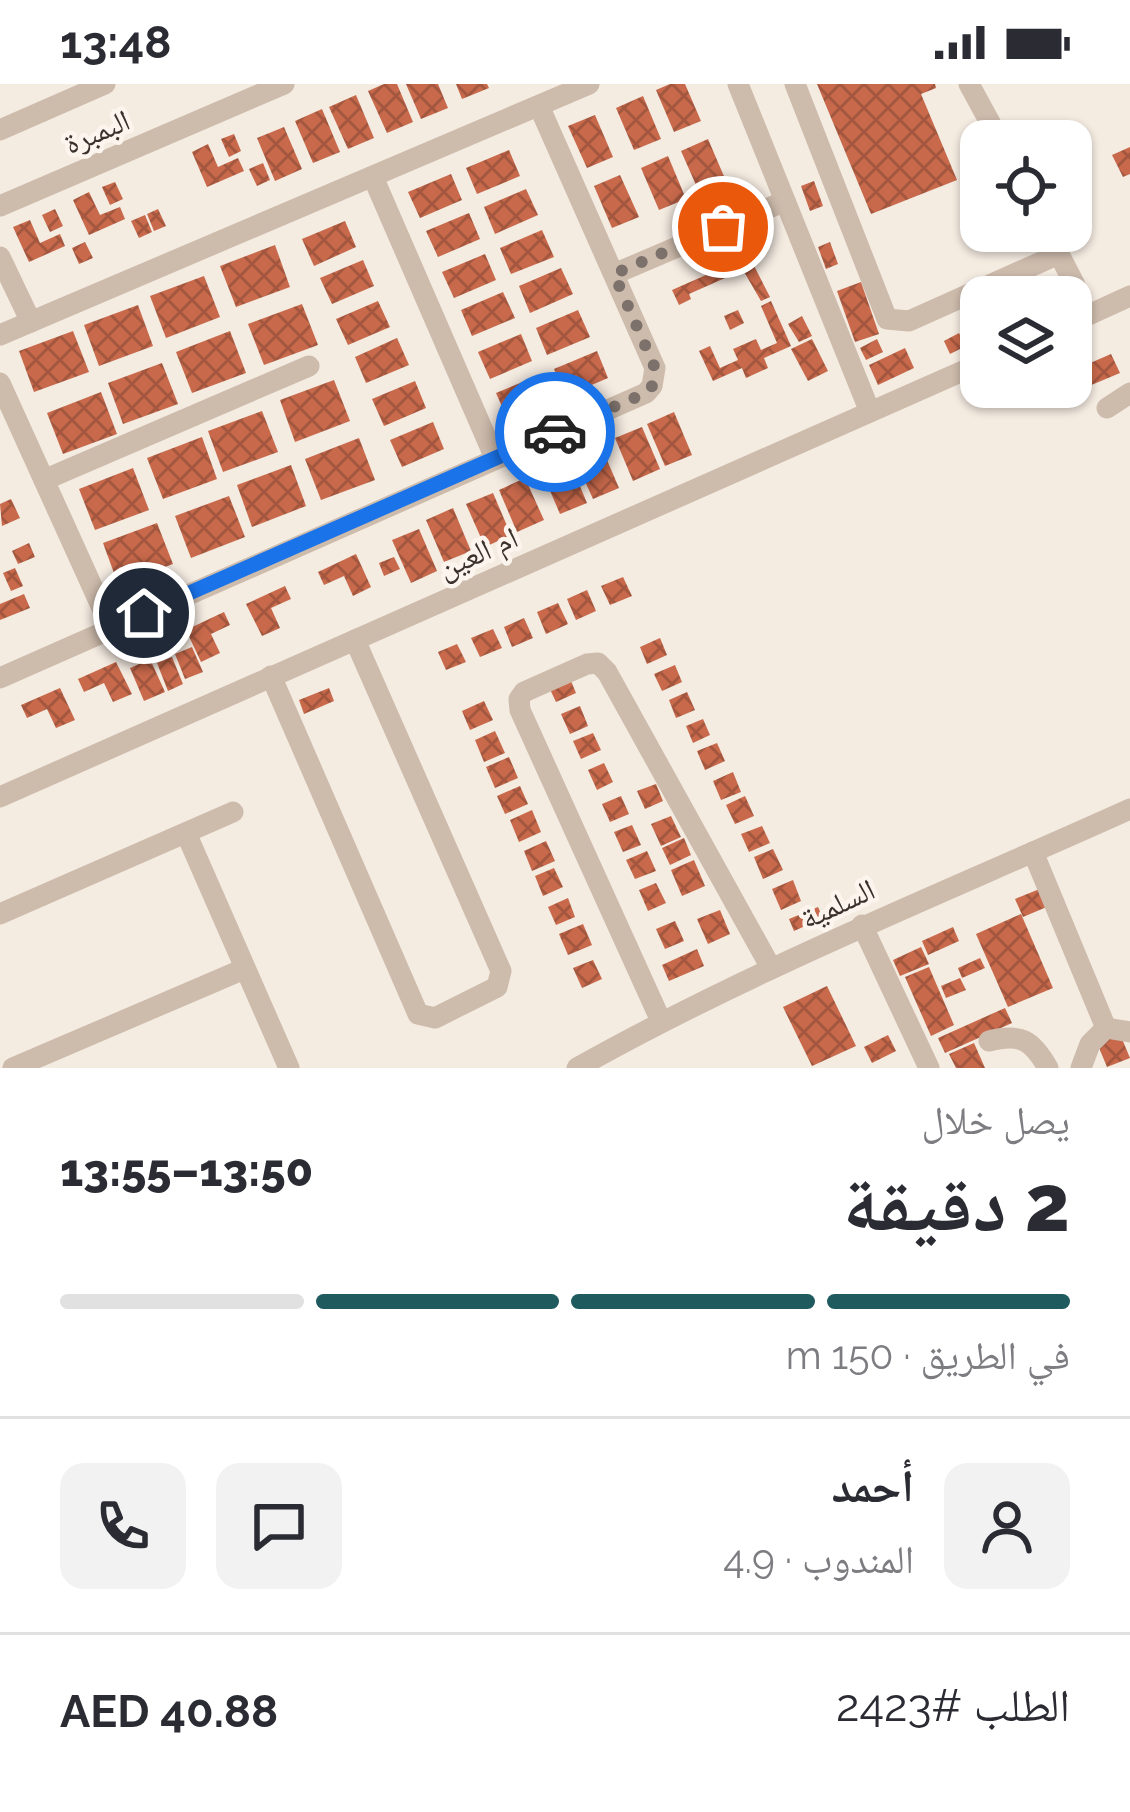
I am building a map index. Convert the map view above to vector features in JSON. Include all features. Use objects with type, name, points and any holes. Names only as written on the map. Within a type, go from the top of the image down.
[{"type":"street","points":[[0,130],[105,84]]},
{"type":"street","name":"البمبرة","points":[[5,204],[284,84]]},
{"type":"street","points":[[0,335],[589,84]]},
{"type":"street","points":[[738,84],[870,412]]},
{"type":"street","points":[[795,84],[887,319],[909,321],[1059,254],[1067,276]]},
{"type":"street","points":[[970,84],[989,120]]},
{"type":"street","points":[[0,678],[646,393],[655,368],[539,106]]},
{"type":"street","points":[[373,177],[495,458]]},
{"type":"street","points":[[0,180],[5,204]]},
{"type":"street","points":[[614,274],[785,201]]},
{"type":"street","points":[[0,256],[31,322]]},
{"type":"street","points":[[1092,303],[1130,296]]},
{"type":"street","points":[[44,480],[309,366]]},
{"type":"street","name":"ام العين","points":[[0,797],[960,372]]},
{"type":"street","points":[[0,383],[111,628]]},
{"type":"street","points":[[1107,408],[1130,393]]},
{"type":"street","points":[[271,676],[418,1014],[435,1018],[497,987],[501,971],[355,640]]},
{"type":"street","points":[[661,1021],[520,710],[524,692],[587,664],[598,663],[607,672],[771,968]]},
{"type":"street","name":"السلمية","points":[[577,1068],[661,1021],[862,925],[1130,809]]},
{"type":"street","points":[[0,914],[233,812]]},
{"type":"street","points":[[186,833],[289,1068]]},
{"type":"street","points":[[1034,852],[1106,1028]]},
{"type":"street","points":[[862,925],[929,1068]]},
{"type":"street","points":[[13,1068],[244,969]]},
{"type":"street","points":[[1106,1028],[1130,1032]]},
{"type":"street","points":[[1082,1068],[1090,1044],[1106,1028]]},
{"type":"street","points":[[989,1041],[1014,1035],[1035,1045],[1048,1068]]},
{"type":"building","points":[[397,84],[413,122],[387,133],[368,91]]},
{"type":"building","points":[[406,84],[438,84],[448,108],[421,119]]},
{"type":"building","points":[[456,84],[487,84],[489,88],[462,99]]},
{"type":"building","points":[[685,84],[701,121],[674,132],[656,90]]},
{"type":"building","points":[[817,84],[935,84],[936,88],[921,94],[957,180],[871,214]]},
{"type":"building","points":[[356,95],[374,138],[348,149],[329,107]]},
{"type":"building","points":[[643,96],[661,139],[634,150],[616,108]]},
{"type":"building","points":[[322,109],[340,152],[313,163],[295,121]]},
{"type":"building","points":[[595,115],[613,157],[587,168],[568,126]]},
{"type":"building","points":[[284,127],[302,169],[275,181],[257,138]]},
{"type":"building","points":[[234,134],[241,151],[229,157],[221,139]]},
{"type":"building","points":[[708,139],[726,181],[706,190],[712,203],[699,210],[693,197],[700,194],[681,151]]},
{"type":"building","points":[[208,144],[218,167],[238,158],[244,171],[207,187],[192,152]]},
{"type":"building","points":[[1130,147],[1130,174],[1123,177],[1112,155]]},
{"type":"building","points":[[509,150],[520,176],[477,194],[466,168]]},
{"type":"building","points":[[668,156],[686,199],[659,210],[641,168]]},
{"type":"building","points":[[263,163],[270,180],[257,186],[249,169]]},
{"type":"building","points":[[451,174],[462,200],[420,218],[408,192]]},
{"type":"building","points":[[620,175],[639,217],[612,228],[594,186]]},
{"type":"building","points":[[814,181],[823,206],[810,211],[801,186]]},
{"type":"building","points":[[115,182],[123,199],[110,205],[102,187]]},
{"type":"building","points":[[526,189],[538,215],[495,234],[484,207]]},
{"type":"building","points":[[89,192],[100,215],[120,207],[125,219],[89,235],[73,200]]},
{"type":"building","points":[[55,209],[63,226],[50,232],[42,215]]},
{"type":"building","points":[[158,209],[166,226],[154,231],[147,214]]},
{"type":"building","points":[[469,213],[480,239],[438,257],[426,231]]},
{"type":"building","points":[[145,215],[152,232],[139,238],[131,221]]},
{"type":"building","points":[[30,220],[40,243],[60,234],[65,246],[29,262],[13,227]]},
{"type":"building","points":[[345,221],[356,247],[314,266],[302,239]]},
{"type":"building","points":[[542,230],[554,257],[511,274],[500,248]]},
{"type":"building","points":[[85,242],[93,258],[79,264],[72,248]]},
{"type":"building","points":[[830,242],[838,264],[826,269],[818,247]]},
{"type":"building","points":[[275,245],[290,287],[236,307],[220,266]]},
{"type":"building","points":[[485,254],[496,280],[454,298],[442,272]]},
{"type":"building","points":[[749,256],[770,297],[761,301],[743,270],[689,294],[691,299],[679,305],[672,290]]},
{"type":"building","points":[[363,260],[374,286],[332,304],[320,278]]},
{"type":"building","points":[[561,268],[573,294],[530,313],[519,286]]},
{"type":"building","points":[[204,276],[220,317],[166,338],[150,296]]},
{"type":"building","points":[[861,282],[879,334],[855,342],[837,291]]},
{"type":"building","points":[[503,292],[515,318],[472,336],[461,310]]},
{"type":"building","points":[[378,301],[390,327],[348,345],[336,319]]},
{"type":"building","points":[[771,301],[791,346],[764,358],[768,368],[746,378],[742,368],[713,381],[699,351],[710,346],[720,368],[738,360],[733,349],[756,339],[761,350],[777,343],[761,306]]},
{"type":"building","points":[[302,304],[318,345],[264,365],[248,324]]},
{"type":"building","points":[[138,305],[153,346],[99,366],[84,325]]},
{"type":"building","points":[[578,310],[590,337],[547,355],[536,328]]},
{"type":"building","points":[[738,310],[744,323],[730,330],[724,316]]},
{"type":"building","points":[[802,316],[812,336],[799,342],[788,324]]},
{"type":"building","points":[[73,331],[89,372],[34,392],[19,351]]},
{"type":"building","points":[[230,331],[246,373],[192,393],[176,352]]},
{"type":"building","points":[[959,333],[960,349],[950,354],[944,341]]},
{"type":"building","points":[[521,334],[532,361],[490,379],[478,352]]},
{"type":"building","points":[[397,338],[409,365],[366,383],[355,357]]},
{"type":"building","points":[[812,339],[828,371],[808,381],[791,349]]},
{"type":"building","points":[[877,339],[883,352],[866,360],[860,348]]},
{"type":"building","points":[[905,348],[914,368],[878,385],[869,365]]},
{"type":"building","points":[[597,351],[608,378],[566,396],[554,369]]},
{"type":"building","points":[[1111,354],[1120,373],[1092,385],[1092,362]]},
{"type":"building","points":[[162,363],[178,404],[123,424],[108,383]]},
{"type":"building","points":[[539,375],[550,402],[508,420],[496,393]]},
{"type":"building","points":[[334,380],[350,421],[295,442],[280,400]]},
{"type":"building","points":[[415,381],[426,408],[384,426],[372,399]]},
{"type":"building","points":[[101,392],[117,434],[63,454],[47,413]]},
{"type":"building","points":[[262,411],[278,452],[223,472],[208,431]]},
{"type":"building","points":[[674,412],[692,455],[665,466],[647,424]]},
{"type":"building","points":[[433,422],[444,449],[402,467],[390,440]]},
{"type":"building","points":[[642,427],[660,469],[633,481],[615,438]]},
{"type":"building","points":[[202,437],[217,479],[163,499],[147,458]]},
{"type":"building","points":[[359,438],[375,480],[321,500],[305,459]]},
{"type":"building","points":[[601,446],[619,488],[593,499],[574,457]]},
{"type":"building","points":[[569,460],[587,503],[560,514],[542,472]]},
{"type":"building","points":[[291,465],[306,506],[252,527],[237,485]]},
{"type":"building","points":[[133,468],[149,510],[95,530],[79,489]]},
{"type":"building","points":[[525,478],[544,520],[517,532],[499,490]]},
{"type":"building","points":[[493,493],[511,535],[485,547],[466,504]]},
{"type":"building","points":[[229,496],[245,537],[191,558],[175,516]]},
{"type":"building","points":[[11,499],[20,518],[2,526],[0,504]]},
{"type":"building","points":[[453,508],[471,551],[444,562],[426,520]]},
{"type":"building","points":[[157,523],[173,564],[118,584],[103,543]]},
{"type":"building","points":[[419,529],[437,571],[411,583],[392,540]]},
{"type":"building","points":[[29,543],[35,557],[18,564],[12,551]]},
{"type":"building","points":[[356,554],[371,587],[353,596],[344,576],[324,585],[318,572]]},
{"type":"building","points":[[394,557],[400,569],[384,576],[379,563]]},
{"type":"building","points":[[15,568],[23,586],[11,591],[3,573]]},
{"type":"building","points":[[623,577],[632,596],[610,605],[601,586]]},
{"type":"building","points":[[285,586],[291,599],[271,608],[280,628],[262,636],[246,604]]},
{"type":"building","points":[[587,590],[596,611],[576,620],[567,599]]},
{"type":"building","points":[[24,594],[30,608],[0,620],[0,604]]},
{"type":"building","points":[[558,603],[568,624],[546,634],[537,612]]},
{"type":"building","points":[[224,612],[230,625],[211,634],[220,653],[201,662],[186,630]]},
{"type":"building","points":[[524,618],[533,638],[512,647],[504,627]]},
{"type":"building","points":[[493,629],[502,648],[480,657],[471,638]]},
{"type":"building","points":[[660,638],[667,655],[647,664],[640,647]]},
{"type":"building","points":[[457,644],[466,662],[446,670],[438,652]]},
{"type":"building","points":[[192,647],[203,672],[185,679],[175,654]]},
{"type":"building","points":[[172,657],[183,684],[168,691],[157,663]]},
{"type":"building","points":[[150,659],[165,692],[144,701],[130,668]]},
{"type":"building","points":[[116,662],[132,694],[113,702],[104,683],[84,692],[78,679]]},
{"type":"building","points":[[675,665],[682,682],[662,691],[654,674]]},
{"type":"building","points":[[569,676],[576,693],[556,702],[548,685]]},
{"type":"building","points":[[60,688],[75,720],[56,728],[47,709],[27,718],[21,705]]},
{"type":"building","points":[[329,688],[334,701],[304,714],[299,700]]},
{"type":"building","points":[[687,692],[695,710],[676,718],[669,700]]},
{"type":"building","points":[[484,701],[493,720],[470,730],[462,711]]},
{"type":"building","points":[[580,706],[588,726],[570,734],[561,714]]},
{"type":"building","points":[[703,719],[710,735],[693,743],[686,726]]},
{"type":"building","points":[[495,731],[505,753],[484,762],[475,740]]},
{"type":"building","points":[[593,733],[601,750],[581,759],[573,741]]},
{"type":"building","points":[[717,743],[725,761],[705,770],[697,751]]},
{"type":"building","points":[[509,757],[518,778],[495,788],[486,767]]},
{"type":"building","points":[[604,763],[613,782],[597,790],[588,770]]},
{"type":"building","points":[[733,772],[741,792],[721,800],[713,781]]},
{"type":"building","points":[[656,784],[663,801],[645,809],[637,791]]},
{"type":"building","points":[[520,786],[528,804],[505,814],[497,796]]},
{"type":"building","points":[[621,796],[629,814],[610,822],[602,804]]},
{"type":"building","points":[[745,796],[754,816],[735,824],[726,805]]},
{"type":"building","points":[[532,810],[541,832],[519,842],[510,820]]},
{"type":"building","points":[[671,816],[681,837],[661,846],[651,824]]},
{"type":"building","points":[[632,825],[641,845],[623,852],[614,832]]},
{"type":"building","points":[[762,826],[770,843],[749,852],[741,834]]},
{"type":"building","points":[[684,838],[691,855],[670,865],[662,848]]},
{"type":"building","points":[[546,841],[555,861],[532,871],[524,851]]},
{"type":"building","points":[[773,849],[783,870],[763,879],[754,857]]},
{"type":"building","points":[[647,851],[656,871],[635,879],[626,860]]},
{"type":"building","points":[[694,860],[705,886],[682,896],[671,870]]},
{"type":"building","points":[[554,868],[563,887],[543,896],[535,876]]},
{"type":"building","points":[[793,880],[801,901],[781,910],[772,889]]},
{"type":"building","points":[[656,883],[666,903],[648,911],[639,890]]},
{"type":"building","points":[[1042,888],[1049,906],[1023,917],[1015,899]]},
{"type":"building","points":[[568,898],[575,917],[556,925],[548,907]]},
{"type":"building","points":[[818,907],[823,918],[794,931],[789,919]]},
{"type":"building","points":[[720,910],[730,934],[708,944],[697,919]]},
{"type":"building","points":[[1021,914],[1053,988],[1008,1007],[976,934]]},
{"type":"building","points":[[675,921],[684,941],[665,949],[656,929]]},
{"type":"building","points":[[583,924],[592,945],[568,955],[559,934]]},
{"type":"building","points":[[953,927],[959,941],[928,955],[922,941]]},
{"type":"building","points":[[921,947],[929,964],[900,976],[893,960]]},
{"type":"building","points":[[697,949],[704,966],[669,981],[662,965]]},
{"type":"building","points":[[980,958],[985,968],[962,978],[958,968]]},
{"type":"building","points":[[593,960],[602,979],[582,988],[573,968]]},
{"type":"building","points":[[929,967],[954,1025],[931,1036],[905,977]]},
{"type":"building","points":[[960,978],[966,990],[946,998],[941,986]]},
{"type":"building","points":[[827,986],[856,1046],[812,1066],[783,1007]]},
{"type":"building","points":[[1005,1008],[1012,1023],[945,1053],[938,1038]]},
{"type":"building","points":[[1120,1034],[1130,1058],[1107,1067],[1097,1043]]},
{"type":"building","points":[[888,1035],[896,1051],[872,1063],[864,1047]]},
{"type":"building","points":[[974,1043],[985,1068],[956,1068],[949,1054]]},
{"type":"way so far","points":[[555,432],[646,393],[655,378],[655,368],[614,274],[723,227]]},
{"type":"route","points":[[144,613],[555,432]]}]
